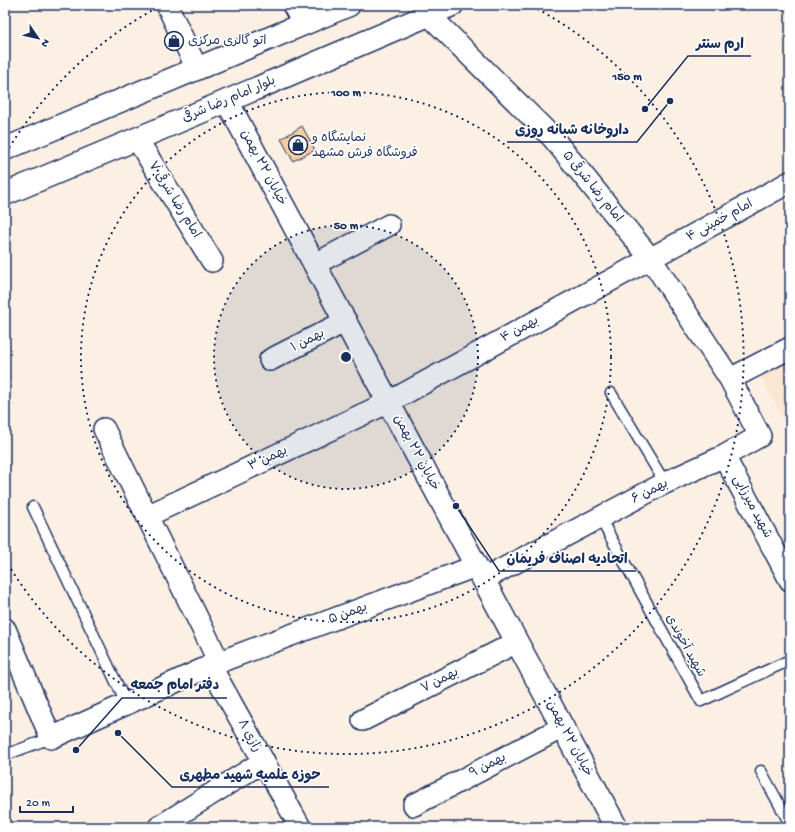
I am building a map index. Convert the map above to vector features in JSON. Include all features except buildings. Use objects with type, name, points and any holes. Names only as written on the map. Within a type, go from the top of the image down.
[{"type":"main road","points":[[5,149],[349,5]]},
{"type":"main road","name":"بلوار امام رضا شرقی","points":[[5,194],[452,5]]},
{"type":"main road","name":"خیابان ۲۲ بهمن","points":[[228,101],[616,827]]},
{"type":"street","points":[[167,5],[197,69]]},
{"type":"street","points":[[293,5],[304,24]]},
{"type":"street","name":"امام رضا شرقی ۵","points":[[429,15],[552,136],[650,259],[730,379]]},
{"type":"street","name":"امام رضا شرقی ۷","points":[[137,139],[212,261]]},
{"type":"street","name":"امام خمینی ۴","points":[[650,259],[790,182]]},
{"type":"street","points":[[315,264],[389,225]]},
{"type":"street","name":"بهمن ۴","points":[[389,402],[650,259]]},
{"type":"street","name":"بهمن ۱","points":[[270,360],[346,322]]},
{"type":"street","points":[[730,379],[790,348]]},
{"type":"street","name":"بهمن ۶","points":[[480,572],[600,518],[665,483],[724,456],[760,436],[730,379]]},
{"type":"street","name":"بهمن ۳","points":[[147,516],[389,402]]},
{"type":"street","name":"رازی ۸","points":[[104,429],[147,516],[214,664],[264,762],[300,827]]},
{"type":"street","name":"شهید میرزایی","points":[[724,456],[790,580]]},
{"type":"street","name":"بهمن ۵","points":[[51,738],[214,664],[480,572]]},
{"type":"street","points":[[5,629],[51,738]]},
{"type":"street","name":"بهمن ۷","points":[[363,720],[517,642]]},
{"type":"street","name":"بهمن ۹","points":[[414,805],[563,727]]},
{"type":"street","points":[[159,827],[264,762]]},
{"type":"lane","points":[[611,393],[665,483]]},
{"type":"lane","points":[[34,507],[126,703]]},
{"type":"lane","name":"شهید آخوندی","points":[[600,518],[701,701],[790,660]]},
{"type":"lane","points":[[5,754],[51,738]]},
{"type":"lane","points":[[761,771],[790,824]]},
{"type":"shaded area","points":[[790,359],[790,432],[760,374]]},
{"type":"place","name":"اتو گالری مرکزی","points":[[174,41]]},
{"type":"place","name":"داروخانه شبانه روزی","points":[[670,101]]},
{"type":"place","name":"ارم سنتر","points":[[645,109]]},
{"type":"place","name":"نمایشگاه و فروشگاه فرش مشهد","points":[[298,145]]},
{"type":"place","name":"اتحادیه اصناف فریمان","points":[[456,506]]},
{"type":"place","name":"حوزه علمیه شهید مطهری","points":[[118,733]]},
{"type":"place","name":"دفتر امام جمعه","points":[[76,750]]}]
